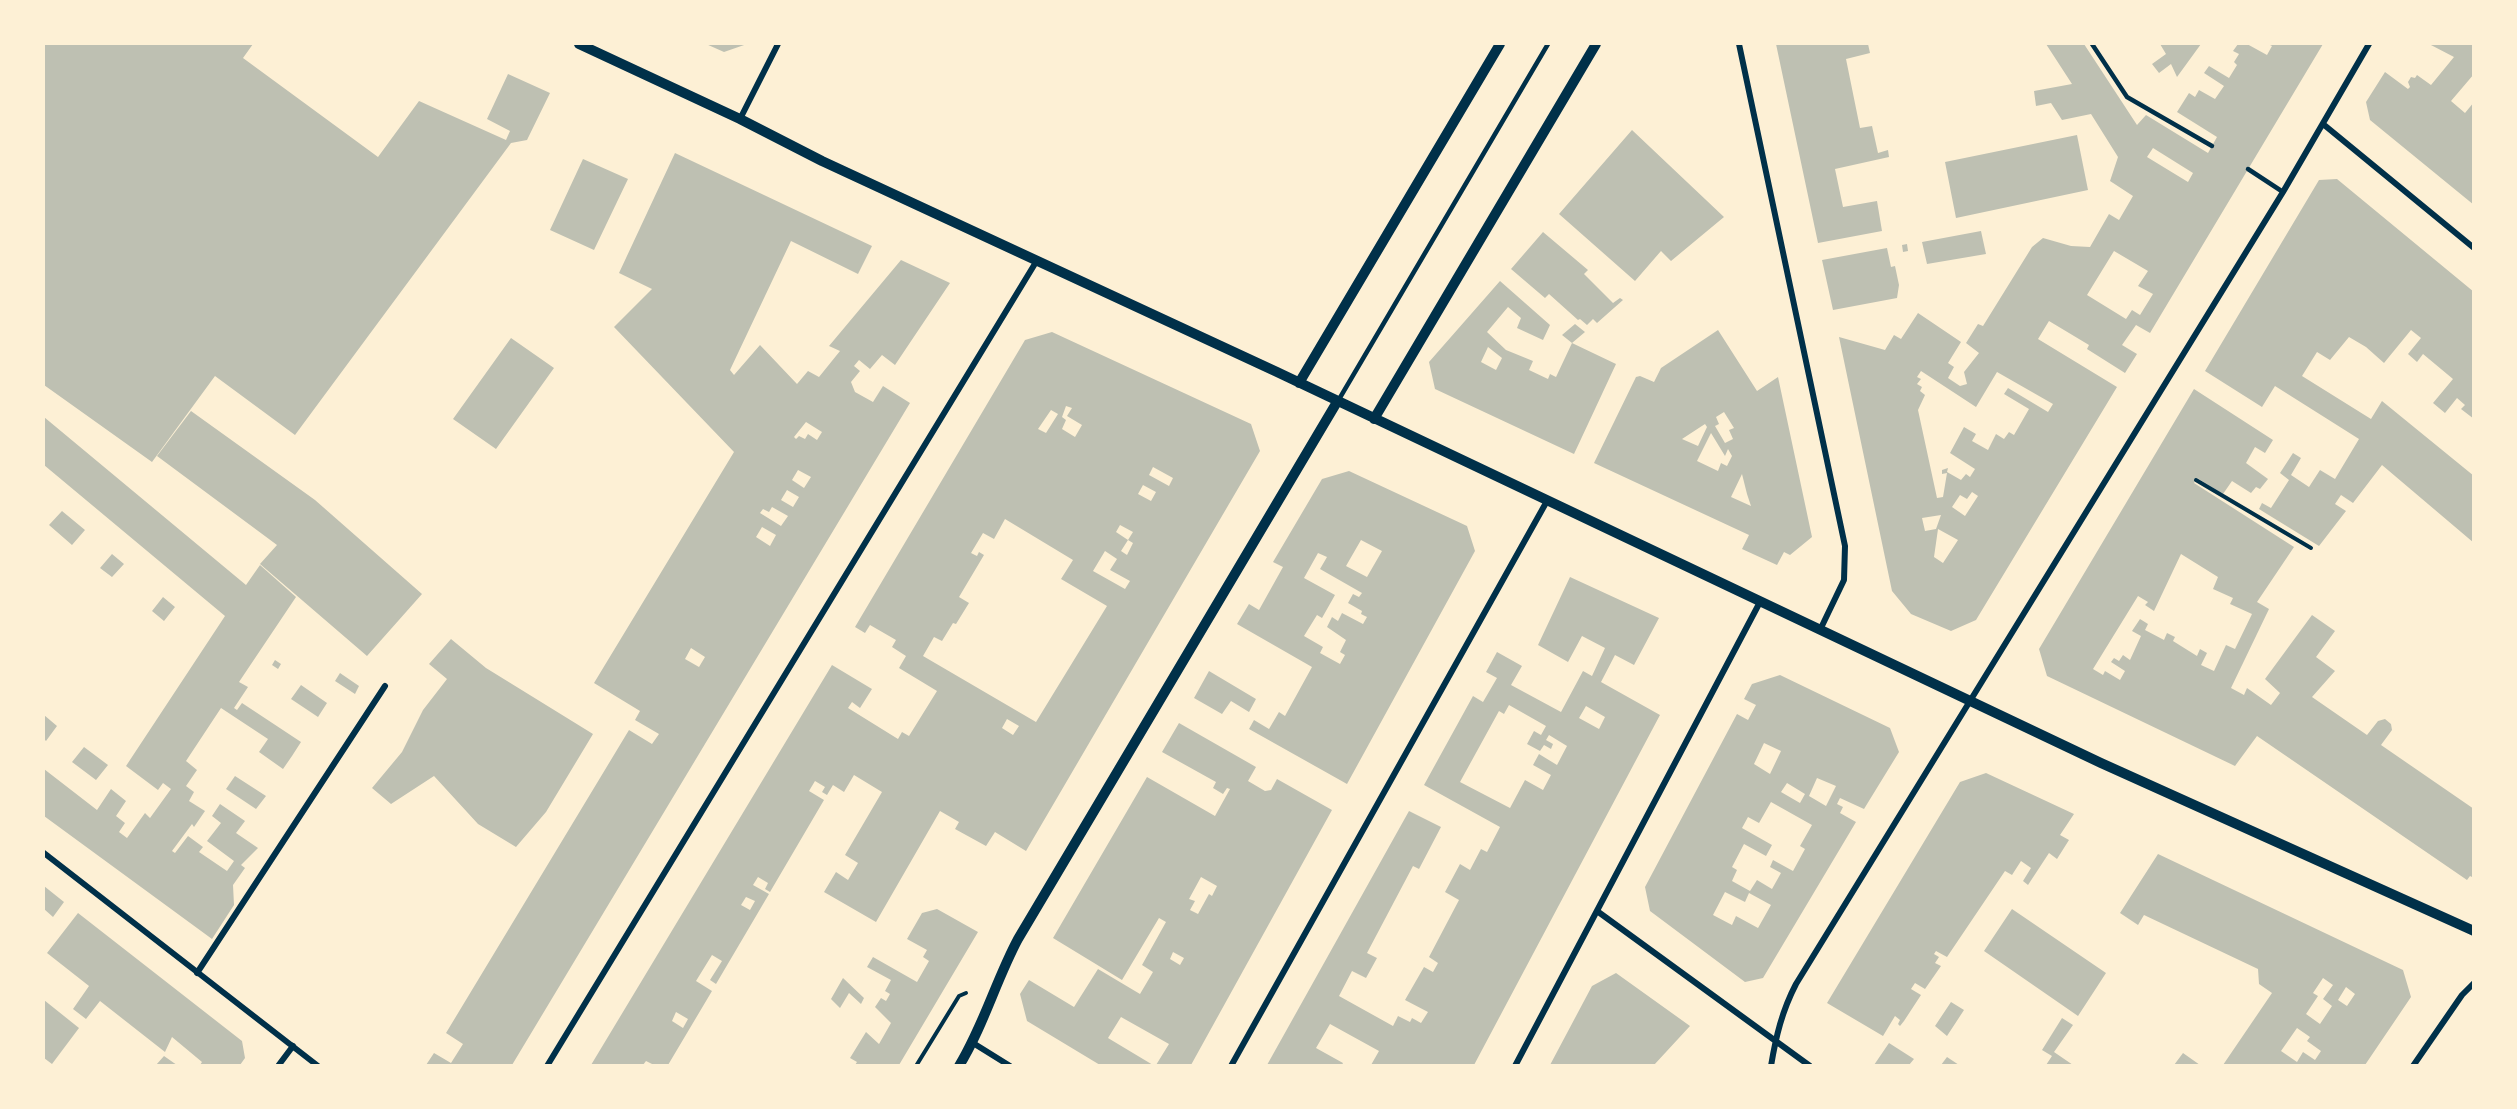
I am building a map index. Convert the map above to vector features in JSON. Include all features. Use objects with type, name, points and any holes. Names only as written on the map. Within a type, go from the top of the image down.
[{"type":"street","points":[[579,44],[740,119],[822,161],[1299,383],[1969,701],[2474,931]]},
{"type":"street","points":[[740,119],[778,44]]},
{"type":"street","points":[[1299,383],[1500,44]]},
{"type":"street","points":[[1374,419],[1596,44]]},
{"type":"street","points":[[1739,44],[1845,546],[1845,580],[1820,631]]},
{"type":"street","points":[[1771,1065],[1784,1007],[1796,984],[2283,192],[2369,44]]},
{"type":"street","points":[[2323,124],[2474,248]]},
{"type":"street","points":[[547,1065],[1036,261]]},
{"type":"street","points":[[959,1065],[973,1043],[988,1010],[999,976],[1337,402]]},
{"type":"street","points":[[1231,1065],[1547,501]]},
{"type":"street","points":[[1515,1065],[1760,602]]},
{"type":"street","points":[[197,973],[385,686]]},
{"type":"street","points":[[44,853],[318,1065]]},
{"type":"street","points":[[1597,911],[1810,1065]]},
{"type":"street","points":[[2413,1065],[2474,983]]},
{"type":"street","points":[[973,1043],[1010,1065]]},
{"type":"street","points":[[278,1065],[293,1046]]},
{"type":"lane","points":[[1337,402],[1548,44]]},
{"type":"lane","points":[[2092,44],[2127,97],[2212,146]]},
{"type":"lane","points":[[2248,169],[2283,192]]},
{"type":"path","points":[[2196,480],[2311,548]]},
{"type":"path","points":[[916,1065],[959,996],[999,976]]},
{"type":"building","points":[[44,44],[253,44],[243,58],[378,157],[419,101],[506,140],[510,131],[487,119],[508,74],[550,93],[527,140],[511,143],[295,435],[215,376],[152,462],[44,385]]},
{"type":"building","points":[[706,44],[747,44],[724,52]]},
{"type":"building","points":[[1776,44],[1868,44],[1870,53],[1846,59],[1860,128],[1872,126],[1878,153],[1888,150],[1889,157],[1835,169],[1843,207],[1877,201],[1882,231],[1818,243]]},
{"type":"building","points":[[2046,44],[2084,44],[2137,125],[2146,115],[2208,153],[2217,137],[2177,112],[2189,93],[2195,97],[2199,90],[2215,99],[2224,86],[2204,73],[2209,66],[2229,78],[2237,65],[2234,62],[2239,54],[2233,51],[2238,44],[2247,44],[2267,55],[2272,46],[2268,44],[2323,44],[2150,333],[2136,325],[2122,345],[2137,354],[2125,373],[2087,349],[2089,345],[2049,321],[2038,339],[2117,387],[1976,620],[1951,631],[1911,614],[1892,591],[1839,337],[1885,350],[1894,335],[1901,339],[1918,313],[1961,342],[1948,363],[1954,367],[1948,378],[1960,386],[1967,384],[1964,372],[1979,353],[1966,343],[1978,324],[1983,326],[2032,247],[2043,238],[2071,246],[2090,247],[2109,214],[2119,220],[2133,196],[2110,181],[2118,157],[2091,114],[2062,120],[2051,103],[2036,106],[2034,91],[2072,84]],"holes":[[[2153,148],[2193,173],[2188,182],[2147,157]],[[2114,251],[2148,271],[2138,286],[2153,294],[2140,315],[2132,310],[2126,319],[2087,295]],[[1921,371],[1976,407],[1997,372],[2053,404],[2048,412],[2008,388],[2004,394],[2029,409],[2014,435],[2009,432],[2004,439],[1996,434],[1988,450],[1972,441],[1976,434],[1964,427],[1950,453],[1975,469],[1970,477],[1966,474],[1961,480],[1947,472],[1948,468],[1942,470],[1942,474],[1947,473],[1943,497],[1937,498],[1918,410],[1925,395],[1920,391],[1922,387],[1917,384],[1921,379],[1917,377]],[[1972,492],[1978,496],[1965,516],[1952,507],[1960,495],[1967,499]],[[1941,515],[1936,529],[1925,531],[1922,518]],[[1938,529],[1958,540],[1943,563],[1934,557]]]},
{"type":"building","points":[[2160,44],[2201,44],[2177,77],[2171,64],[2159,73],[2152,64],[2166,54]]},
{"type":"building","points":[[2429,44],[2474,44],[2474,74],[2451,101],[2465,113],[2474,102],[2474,205],[2370,120],[2366,102],[2385,72],[2408,89],[2411,77],[2415,78],[2417,75],[2431,85],[2454,57]]},
{"type":"building","points":[[1632,130],[1724,217],[1671,261],[1661,251],[1635,281],[1559,214]]},
{"type":"building","points":[[2077,135],[2088,190],[1956,218],[1945,162]]},
{"type":"building","points":[[675,153],[872,246],[858,274],[791,241],[730,370],[734,375],[760,345],[797,384],[808,371],[819,377],[840,351],[829,346],[901,260],[950,283],[895,365],[882,355],[870,369],[859,360],[854,366],[860,371],[851,382],[855,392],[873,402],[883,386],[910,403],[512,1065],[426,1065],[434,1053],[451,1063],[463,1044],[446,1033],[629,730],[652,744],[659,734],[635,720],[640,711],[594,683],[734,452],[614,327],[652,289],[619,273]],"holes":[[[806,422],[822,432],[817,440],[808,434],[805,439],[799,436],[796,439],[794,437]],[[798,470],[811,477],[804,488],[792,480]],[[787,490],[799,497],[793,507],[781,500]],[[772,507],[788,516],[781,526],[760,513],[763,509],[769,512]],[[762,527],[776,535],[770,546],[756,537]],[[691,648],[705,657],[699,667],[685,659]]]},
{"type":"building","points":[[583,159],[628,179],[594,250],[550,230]]},
{"type":"building","points":[[2337,179],[2474,292],[2474,419],[2461,409],[2465,405],[2457,398],[2445,413],[2433,403],[2453,379],[2423,354],[2417,362],[2408,354],[2421,338],[2411,330],[2384,363],[2366,347],[2349,337],[2330,360],[2317,352],[2302,376],[2371,419],[2382,401],[2474,476],[2474,543],[2382,465],[2353,503],[2341,495],[2335,504],[2346,511],[2319,546],[2259,509],[2262,503],[2271,508],[2289,480],[2280,473],[2293,453],[2301,458],[2291,475],[2309,487],[2320,470],[2335,479],[2359,439],[2275,386],[2262,407],[2205,371],[2319,180]]},
{"type":"building","points":[[1981,231],[1986,254],[1927,264],[1922,242]]},
{"type":"building","points":[[1543,232],[1588,270],[1584,274],[1613,303],[1620,298],[1623,300],[1597,323],[1593,319],[1587,325],[1580,319],[1578,320],[1549,294],[1545,298],[1511,269]]},
{"type":"building","points":[[1907,244],[1908,251],[1903,252],[1902,245]]},
{"type":"building","points":[[1887,248],[1891,267],[1895,266],[1899,285],[1897,298],[1833,310],[1822,260]]},
{"type":"building","points":[[1500,281],[1550,325],[1543,340],[1517,328],[1521,318],[1508,307],[1487,332],[1506,350],[1533,361],[1529,370],[1548,379],[1550,374],[1556,377],[1572,343],[1616,364],[1574,454],[1435,389],[1429,362]],"holes":[[[1488,347],[1502,358],[1496,370],[1481,362]]]},
{"type":"building","points":[[1575,324],[1585,332],[1572,343],[1562,335]]},
{"type":"building","points":[[1718,330],[1757,391],[1778,377],[1812,537],[1790,555],[1784,552],[1777,565],[1742,549],[1749,535],[1594,463],[1636,377],[1640,376],[1654,382],[1661,368]],"holes":[[[1724,412],[1734,428],[1729,430],[1733,439],[1725,443],[1715,426],[1719,424],[1716,417]],[[1705,424],[1707,427],[1698,446],[1682,439]],[[1711,433],[1725,456],[1728,449],[1732,456],[1727,466],[1721,463],[1718,471],[1697,461]],[[1742,474],[1751,506],[1731,497]]]},
{"type":"building","points":[[1052,332],[1251,424],[1260,451],[1026,851],[995,832],[986,846],[955,829],[959,822],[940,811],[876,922],[824,892],[836,872],[848,880],[858,863],[845,855],[882,792],[854,775],[844,792],[833,785],[827,795],[822,792],[825,787],[815,781],[809,791],[824,800],[770,892],[765,889],[768,883],[758,877],[753,885],[769,894],[716,984],[710,980],[722,961],[712,955],[696,981],[712,991],[668,1065],[654,1065],[646,1061],[643,1065],[591,1065],[832,665],[872,689],[860,708],[852,702],[848,708],[898,739],[902,732],[909,736],[937,691],[899,668],[906,656],[892,647],[896,640],[870,625],[865,633],[855,627],[1025,340]],"holes":[[[1066,406],[1072,408],[1067,416],[1082,425],[1075,437],[1062,429],[1066,420],[1062,417]],[[1051,410],[1058,414],[1046,433],[1038,429]],[[1153,467],[1173,478],[1169,486],[1149,475]],[[1143,485],[1156,492],[1151,501],[1138,494]],[[1005,519],[1073,560],[1061,579],[1107,606],[1036,722],[923,656],[934,637],[942,641],[969,603],[959,597],[984,555],[979,552],[977,556],[971,553],[983,533],[994,539]],[[1120,525],[1133,532],[1128,540],[1116,532]],[[1128,540],[1133,543],[1127,555],[1121,551]],[[1105,551],[1117,559],[1110,570],[1130,581],[1125,589],[1093,571]],[[1007,719],[1019,726],[1013,735],[1002,728]],[[746,897],[755,901],[750,910],[741,905]],[[676,1012],[688,1019],[683,1028],[672,1021]]]},
{"type":"building","points":[[511,338],[554,368],[496,449],[453,419]]},
{"type":"building","points":[[2194,389],[2273,440],[2265,453],[2255,447],[2246,463],[2268,479],[2260,489],[2256,487],[2251,493],[2232,481],[2223,494],[2197,478],[2194,483],[2294,547],[2257,602],[2269,609],[2231,688],[2244,695],[2247,688],[2271,705],[2280,693],[2265,679],[2312,615],[2335,631],[2316,657],[2335,671],[2312,697],[2367,735],[2378,721],[2385,719],[2391,724],[2392,730],[2381,745],[2474,809],[2474,878],[2470,876],[2467,880],[2257,736],[2235,766],[2047,676],[2039,649]],"holes":[[[2181,554],[2218,577],[2213,589],[2233,598],[2230,604],[2252,614],[2235,649],[2226,645],[2214,671],[2201,665],[2207,653],[2200,649],[2197,656],[2173,641],[2175,637],[2167,633],[2164,640],[2145,630],[2148,624],[2140,619],[2132,631],[2141,636],[2130,660],[2123,655],[2119,661],[2114,658],[2111,662],[2125,671],[2120,680],[2105,671],[2103,675],[2093,669],[2138,596],[2148,602],[2145,605],[2154,611]]]},
{"type":"building","points":[[191,411],[315,500],[422,594],[367,656],[260,564],[277,545],[157,456]]},
{"type":"building","points":[[44,417],[246,585],[260,565],[296,597],[239,682],[248,687],[234,708],[237,710],[242,703],[301,742],[292,756],[283,769],[259,752],[268,739],[221,708],[186,761],[197,770],[186,786],[194,792],[189,801],[205,811],[172,851],[175,853],[188,836],[203,847],[199,852],[227,871],[234,861],[207,841],[221,823],[212,816],[220,804],[245,821],[236,833],[258,848],[241,865],[245,868],[233,885],[234,905],[212,939],[44,816],[44,769],[97,810],[111,789],[126,801],[116,816],[125,823],[119,832],[127,838],[145,813],[150,818],[171,789],[163,783],[158,790],[126,766],[225,616],[44,465]]},
{"type":"building","points":[[1349,471],[1467,526],[1475,551],[1347,784],[1249,729],[1254,720],[1269,729],[1279,712],[1285,716],[1312,667],[1237,624],[1249,604],[1259,610],[1283,567],[1273,562],[1322,479]],"holes":[[[1361,540],[1382,551],[1367,577],[1346,566]],[[1318,553],[1327,557],[1320,569],[1362,593],[1359,597],[1353,594],[1348,603],[1362,611],[1361,614],[1367,617],[1363,624],[1342,613],[1338,621],[1332,617],[1327,627],[1346,640],[1340,652],[1345,655],[1340,664],[1320,653],[1323,647],[1304,636],[1317,615],[1322,618],[1335,595],[1304,578]]]},
{"type":"building","points":[[62,511],[85,530],[72,545],[49,525]]},
{"type":"building","points":[[112,554],[124,564],[112,577],[100,568]]},
{"type":"building","points":[[1570,577],[1659,618],[1634,665],[1615,655],[1601,682],[1660,715],[1474,1065],[1371,1065],[1379,1051],[1330,1024],[1316,1048],[1343,1063],[1342,1065],[1267,1065],[1409,811],[1441,827],[1419,869],[1413,866],[1367,953],[1377,958],[1366,978],[1352,971],[1339,996],[1393,1026],[1398,1016],[1410,1022],[1412,1018],[1421,1023],[1428,1012],[1405,1000],[1424,967],[1433,972],[1438,963],[1429,957],[1459,900],[1445,892],[1460,864],[1470,870],[1481,849],[1487,852],[1500,827],[1424,785],[1473,696],[1483,702],[1497,678],[1486,672],[1497,652],[1522,666],[1511,685],[1561,712],[1583,671],[1592,676],[1605,648],[1582,636],[1568,662],[1538,645]],"holes":[[[1509,705],[1546,726],[1541,735],[1534,731],[1527,744],[1540,751],[1544,745],[1551,749],[1553,744],[1546,740],[1549,735],[1567,746],[1557,765],[1539,754],[1533,765],[1551,775],[1543,790],[1525,780],[1510,808],[1460,782],[1499,711],[1504,714]],[[1586,706],[1605,717],[1599,729],[1579,718]]]},
{"type":"building","points":[[163,597],[175,607],[164,621],[152,611]]},
{"type":"building","points":[[451,639],[486,668],[593,734],[546,812],[516,847],[478,824],[434,776],[391,804],[372,788],[402,752],[423,710],[447,679],[429,664]]},
{"type":"building","points":[[275,660],[281,664],[278,669],[272,665]]},
{"type":"building","points":[[1209,671],[1256,699],[1249,712],[1231,701],[1222,714],[1194,698]]},
{"type":"building","points":[[340,673],[359,686],[355,694],[335,681]]},
{"type":"building","points":[[1780,675],[1890,728],[1899,752],[1864,809],[1840,798],[1837,804],[1843,807],[1840,813],[1856,822],[1763,978],[1745,982],[1650,911],[1645,887],[1737,714],[1748,720],[1756,705],[1744,699],[1752,684]],"holes":[[[1764,743],[1781,751],[1770,774],[1754,764]],[[1817,778],[1836,786],[1826,806],[1809,796]],[[1787,783],[1805,794],[1800,803],[1781,792]],[[1771,802],[1812,825],[1800,846],[1805,849],[1793,871],[1773,860],[1770,867],[1781,873],[1772,889],[1757,880],[1750,891],[1732,881],[1737,870],[1732,867],[1744,844],[1766,856],[1772,845],[1742,828],[1748,817],[1759,823]],[[1725,892],[1745,902],[1749,893],[1771,905],[1758,928],[1736,916],[1732,925],[1713,915]]]},
{"type":"building","points":[[301,685],[327,703],[318,717],[291,699]]},
{"type":"building","points":[[44,715],[57,726],[46,741],[44,739]]},
{"type":"building","points":[[1179,723],[1256,767],[1248,781],[1265,791],[1271,790],[1277,779],[1332,810],[1191,1065],[1156,1065],[1169,1044],[1121,1017],[1108,1038],[1153,1065],[1100,1065],[1027,1021],[1020,994],[1029,980],[1074,1007],[1098,969],[1140,994],[1153,972],[1142,965],[1166,922],[1159,918],[1122,980],[1053,938],[1147,777],[1215,816],[1230,789],[1227,788],[1223,794],[1213,788],[1216,782],[1162,752]],"holes":[[[1201,877],[1217,886],[1212,896],[1209,894],[1198,914],[1190,910],[1195,901],[1189,899]],[[1173,952],[1184,958],[1180,965],[1170,959]]]},
{"type":"building","points":[[84,747],[108,765],[96,780],[72,762]]},
{"type":"building","points":[[1986,773],[2074,814],[2060,835],[2069,840],[2057,859],[2049,853],[2028,885],[2023,881],[2031,868],[2021,861],[2012,875],[2005,871],[1947,957],[1936,951],[1934,954],[1939,957],[1935,963],[1941,966],[1925,989],[1915,983],[1911,989],[1921,995],[1904,1021],[1900,1026],[1898,1024],[1900,1020],[1895,1016],[1883,1036],[1827,1003],[1960,782]]},
{"type":"building","points":[[235,776],[266,796],[256,809],[226,789]]},
{"type":"building","points":[[2158,854],[2403,970],[2411,997],[2365,1065],[2223,1065],[2272,993],[2259,984],[2258,969],[2144,915],[2138,925],[2120,913]],"holes":[[[2323,978],[2333,985],[2323,999],[2332,1006],[2320,1024],[2306,1014],[2318,996],[2313,993]],[[2346,987],[2355,994],[2347,1006],[2338,1000]],[[2297,1028],[2310,1037],[2307,1041],[2321,1051],[2315,1060],[2303,1052],[2297,1062],[2281,1051]]]},
{"type":"building","points":[[44,886],[64,902],[53,917],[44,909]]},
{"type":"building","points":[[937,909],[978,932],[899,1065],[855,1065],[857,1062],[850,1058],[866,1032],[879,1044],[891,1023],[875,1007],[881,998],[886,1001],[890,994],[885,991],[891,980],[867,967],[873,957],[917,982],[929,961],[923,957],[927,950],[907,939],[922,913]]},
{"type":"building","points":[[2012,909],[2106,973],[2078,1016],[1984,951]]},
{"type":"building","points":[[78,913],[242,1041],[245,1058],[240,1065],[200,1065],[202,1062],[172,1037],[165,1052],[100,1001],[86,1019],[73,1009],[89,986],[47,953]]},
{"type":"building","points":[[1616,973],[1690,1026],[1654,1065],[1550,1065],[1592,986]]},
{"type":"building","points":[[843,978],[864,998],[861,1004],[849,993],[840,1008],[831,999]]},
{"type":"building","points":[[44,1000],[79,1028],[52,1064],[44,1058]]},
{"type":"building","points":[[1951,1002],[1964,1010],[1947,1036],[1935,1026]]},
{"type":"building","points":[[2062,1018],[2073,1025],[2054,1052],[2073,1065],[2046,1065],[2052,1056],[2042,1050]]},
{"type":"building","points":[[1889,1043],[1914,1059],[1909,1065],[1874,1065]]},
{"type":"building","points":[[2183,1053],[2200,1065],[2174,1065]]},
{"type":"building","points":[[164,1056],[174,1063],[177,1065],[156,1065]]},
{"type":"building","points":[[1947,1057],[1959,1065],[1941,1065]]}]
